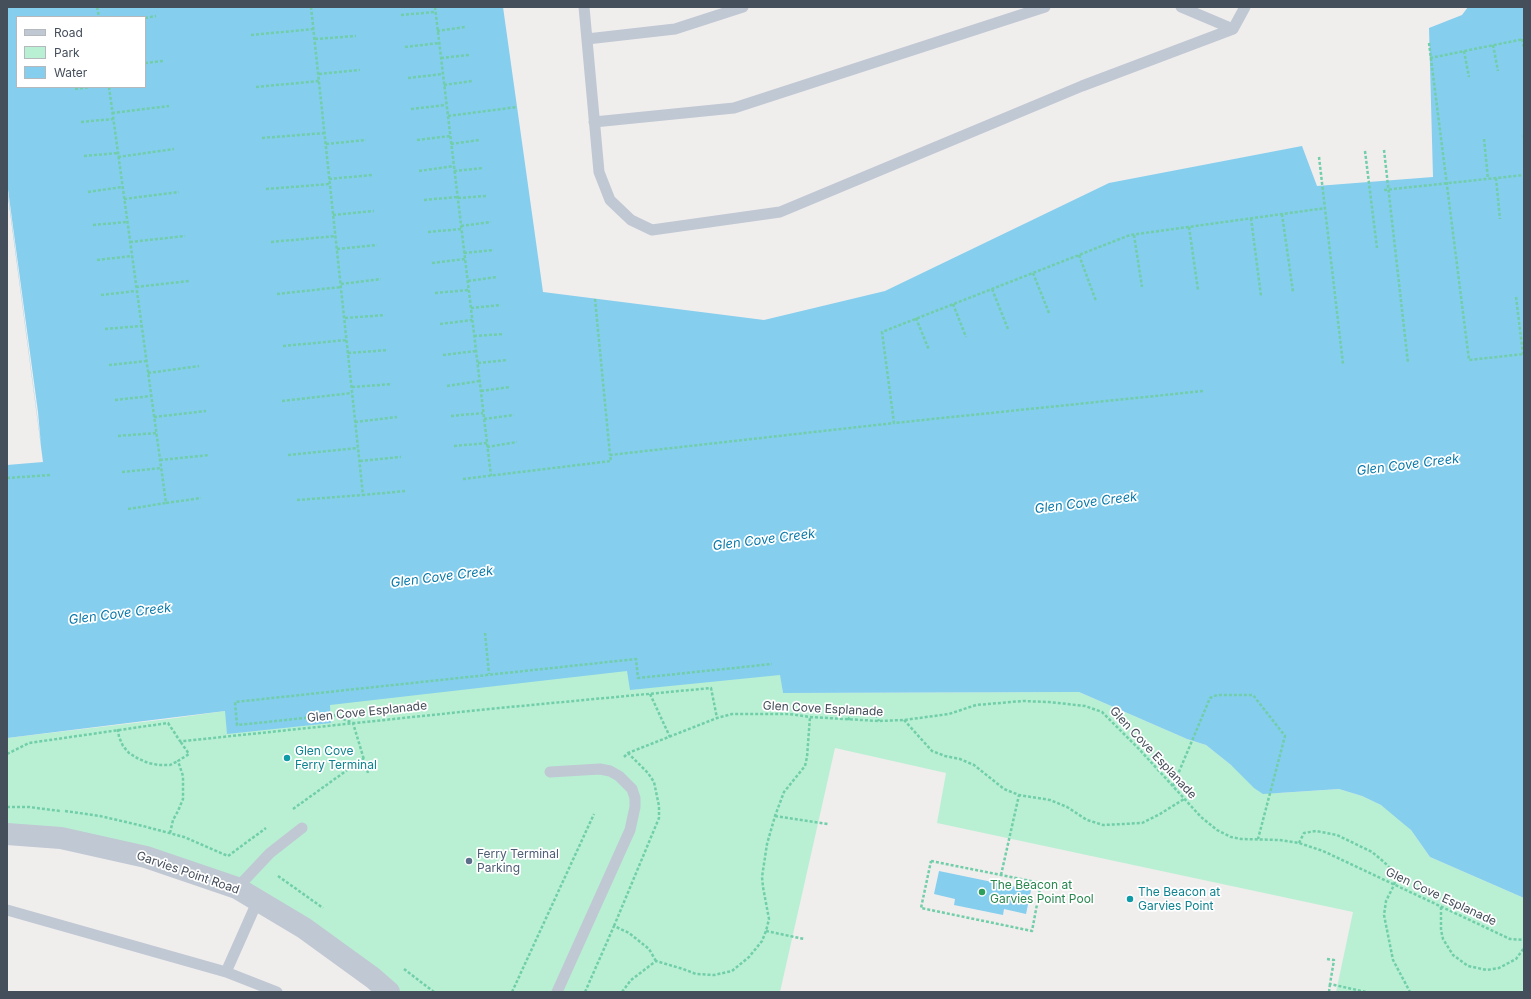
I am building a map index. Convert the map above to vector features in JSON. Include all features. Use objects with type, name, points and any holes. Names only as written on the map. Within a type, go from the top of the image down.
[{"type":"street","name":"Garvies Point Road","points":[[7,834],[61,838],[146,857],[237,888],[304,928],[373,978],[389,992]]},
{"type":"lane","points":[[584,7],[599,172],[610,200],[631,220],[652,230],[780,212],[1082,86],[1233,29],[1244,7]]},
{"type":"lane","points":[[587,39],[675,29],[743,7]]},
{"type":"lane","points":[[594,122],[734,108],[1045,7]]},
{"type":"lane","points":[[1181,7],[1233,29]]},
{"type":"lane","points":[[550,772],[610,771],[619,776],[632,789],[635,798],[634,815],[630,830],[557,992]]},
{"type":"lane","points":[[237,888],[270,853],[302,828]]},
{"type":"lane","points":[[226,972],[258,900]]},
{"type":"lane","points":[[7,910],[226,972],[277,992]]},
{"type":"path","points":[[311,7],[363,495]]},
{"type":"path","points":[[435,7],[491,476]]},
{"type":"path","points":[[401,15],[435,12]]},
{"type":"path","points":[[146,18],[156,16]]},
{"type":"path","points":[[437,30],[465,27]]},
{"type":"path","points":[[251,35],[314,29]]},
{"type":"path","points":[[315,39],[356,36]]},
{"type":"path","points":[[1430,58],[1523,39],[1524,48]]},
{"type":"path","points":[[405,47],[439,43]]},
{"type":"path","points":[[1429,44],[1469,360],[1523,354],[1516,297]]},
{"type":"path","points":[[1493,45],[1498,71]]},
{"type":"path","points":[[1464,51],[1469,77]]},
{"type":"path","points":[[441,58],[469,54]]},
{"type":"path","points":[[146,63],[163,61]]},
{"type":"path","points":[[319,74],[360,70]]},
{"type":"path","points":[[408,78],[443,74]]},
{"type":"path","points":[[256,87],[319,81]]},
{"type":"path","points":[[444,85],[472,81]]},
{"type":"path","points":[[109,88],[166,503]]},
{"type":"path","points":[[411,109],[446,105]]},
{"type":"path","points":[[112,113],[169,106]]},
{"type":"path","points":[[448,116],[517,107]]},
{"type":"path","points":[[81,122],[113,119]]},
{"type":"path","points":[[262,138],[325,132]]},
{"type":"path","points":[[417,140],[450,136]]},
{"type":"path","points":[[1484,139],[1488,179]]},
{"type":"path","points":[[326,144],[366,140]]},
{"type":"path","points":[[451,144],[479,140]]},
{"type":"path","points":[[118,157],[174,149]]},
{"type":"path","points":[[1384,150],[1408,363]]},
{"type":"path","points":[[1365,151],[1377,248]]},
{"type":"path","points":[[84,156],[118,153]]},
{"type":"path","points":[[1319,157],[1343,364]]},
{"type":"path","points":[[419,170],[454,166]]},
{"type":"path","points":[[454,171],[483,168]]},
{"type":"path","points":[[330,179],[372,175]]},
{"type":"path","points":[[1384,190],[1524,175]]},
{"type":"path","points":[[1496,178],[1500,219]]},
{"type":"path","points":[[266,189],[330,184]]},
{"type":"path","points":[[88,192],[122,187]]},
{"type":"path","points":[[124,200],[179,192]]},
{"type":"path","points":[[424,200],[486,196]]},
{"type":"path","points":[[894,422],[882,332],[1134,235],[1326,208]]},
{"type":"path","points":[[334,215],[374,211]]},
{"type":"path","points":[[1282,214],[1293,292]]},
{"type":"path","points":[[1251,218],[1261,296]]},
{"type":"path","points":[[93,225],[127,222]]},
{"type":"path","points":[[428,232],[490,222]]},
{"type":"path","points":[[1189,227],[1198,290]]},
{"type":"path","points":[[1134,235],[1142,287]]},
{"type":"path","points":[[130,242],[185,236]]},
{"type":"path","points":[[272,242],[336,236]]},
{"type":"path","points":[[337,249],[378,246]]},
{"type":"path","points":[[464,253],[494,250]]},
{"type":"path","points":[[1079,255],[1096,301]]},
{"type":"path","points":[[97,260],[132,256]]},
{"type":"path","points":[[432,262],[465,259]]},
{"type":"path","points":[[1033,273],[1049,313]]},
{"type":"path","points":[[468,281],[497,277]]},
{"type":"path","points":[[277,294],[341,286],[381,279]]},
{"type":"path","points":[[136,287],[189,281]]},
{"type":"path","points":[[992,289],[1008,329]]},
{"type":"path","points":[[435,293],[469,290]]},
{"type":"path","points":[[101,295],[136,291]]},
{"type":"path","points":[[462,479],[612,461],[610,455],[595,299]]},
{"type":"path","points":[[953,304],[966,337]]},
{"type":"path","points":[[471,308],[501,305]]},
{"type":"path","points":[[345,318],[385,315]]},
{"type":"path","points":[[916,318],[929,350]]},
{"type":"path","points":[[440,324],[472,320]]},
{"type":"path","points":[[105,329],[142,326]]},
{"type":"path","points":[[474,336],[504,334]]},
{"type":"path","points":[[283,346],[347,340]]},
{"type":"path","points":[[348,353],[388,350]]},
{"type":"path","points":[[443,355],[476,351]]},
{"type":"path","points":[[478,363],[507,360]]},
{"type":"path","points":[[109,365],[147,361]]},
{"type":"path","points":[[148,373],[199,366]]},
{"type":"path","points":[[447,386],[480,381]]},
{"type":"path","points":[[352,387],[392,384]]},
{"type":"path","points":[[481,391],[510,387]]},
{"type":"path","points":[[610,455],[894,422],[1203,391]]},
{"type":"path","points":[[282,401],[352,393]]},
{"type":"path","points":[[115,400],[151,396]]},
{"type":"path","points":[[154,417],[206,411]]},
{"type":"path","points":[[451,416],[483,413]]},
{"type":"path","points":[[484,419],[514,415]]},
{"type":"path","points":[[355,422],[397,417]]},
{"type":"path","points":[[118,436],[156,433]]},
{"type":"path","points":[[488,447],[517,442]]},
{"type":"path","points":[[454,446],[487,443]]},
{"type":"path","points":[[288,455],[358,448]]},
{"type":"path","points":[[160,460],[209,456]]},
{"type":"path","points":[[360,461],[401,457]]},
{"type":"path","points":[[122,472],[161,468]]},
{"type":"path","points":[[7,478],[51,475]]},
{"type":"path","points":[[297,500],[404,491]]},
{"type":"path","points":[[128,508],[201,498]]},
{"type":"path","points":[[485,633],[489,674]]},
{"type":"path","points":[[368,773],[353,723],[334,715],[237,725],[235,702],[636,659],[638,678],[772,664]]},
{"type":"path","name":"Glen Cove Esplanade","points":[[180,741],[711,688],[716,718]]},
{"type":"path","points":[[650,694],[670,737]]},
{"type":"path","points":[[1173,786],[1210,698],[1218,695],[1252,695],[1285,736],[1258,839]]},
{"type":"path","name":"Glen Cove Esplanade","points":[[610,771],[628,753],[716,718],[732,714],[789,714],[848,720],[879,721],[904,720],[949,714],[976,705],[1049,702],[1085,706],[1102,712],[1201,817],[1217,830],[1231,837],[1299,843],[1323,851],[1510,939],[1524,940]]},
{"type":"path","points":[[848,720],[852,712],[863,709],[875,712],[879,721]]},
{"type":"path","points":[[585,992],[614,926],[629,934],[649,949],[656,961],[696,974],[724,974],[732,971],[749,957],[762,941],[769,919],[762,877],[767,844],[775,816],[786,788],[805,766],[810,717]]},
{"type":"path","points":[[904,720],[932,751],[945,756],[960,759],[974,765],[1004,789],[1019,795],[1050,800],[1068,807],[1087,820],[1104,825],[1142,823],[1184,799]]},
{"type":"path","points":[[7,754],[29,743],[118,729],[168,722],[189,754],[170,765],[148,763],[129,753],[123,746],[119,737],[118,729]]},
{"type":"path","points":[[292,810],[364,758]]},
{"type":"path","points":[[170,833],[173,820],[183,799],[183,776],[178,761]]},
{"type":"path","points":[[1001,875],[1019,795]]},
{"type":"path","points":[[7,807],[29,807],[100,816],[184,837],[228,856],[267,828]]},
{"type":"path","points":[[512,992],[594,814]]},
{"type":"path","points":[[775,816],[828,824]]},
{"type":"path","points":[[1299,843],[1304,833],[1316,831],[1337,835],[1372,852],[1397,875],[1394,885],[1386,900],[1384,915],[1394,960],[1410,992]]},
{"type":"path","points":[[931,861],[1001,875],[1041,883],[1032,931],[921,908],[931,861]]},
{"type":"path","points":[[1441,907],[1441,930],[1443,939],[1453,955],[1468,966],[1487,970],[1500,968],[1516,959],[1524,948]]},
{"type":"path","points":[[766,931],[804,939]]},
{"type":"path","points":[[1327,959],[1334,960],[1328,992]]},
{"type":"path","points":[[622,992],[632,980],[656,961]]},
{"type":"path","points":[[1330,984],[1366,992]]},
{"type":"green space","points":[[643,652],[778,654],[783,693],[1079,692],[1187,739],[1206,745],[1231,765],[1279,793],[1339,789],[1362,796],[1381,805],[1398,817],[1411,830],[1430,857],[1524,898],[1524,992],[1336,992],[1353,912],[937,823],[946,773],[835,748],[780,992],[383,992],[236,891],[169,867],[7,837],[7,738],[168,719]]},
{"type":"water","name":"Glen Cove Creek","points":[[7,7],[503,7],[543,292],[764,320],[885,291],[1109,183],[1302,146],[1317,186],[1433,177],[1429,28],[1462,15],[1468,7],[1524,7],[1524,898],[1430,857],[1411,830],[1381,805],[1362,796],[1339,789],[1263,794],[1254,788],[1231,765],[1206,745],[1187,739],[1079,692],[783,693],[780,675],[630,690],[627,671],[330,705],[331,723],[227,734],[225,711],[7,738],[7,465],[43,462],[7,186],[41,445],[38,412],[7,182]]},
{"type":"water","name":"The Beacon at Garvies Point Pool","points":[[939,871],[1031,890],[1026,914],[1004,909],[1003,915],[954,905],[955,899],[934,894]]},
{"type":"place","name":"Glen Cove Ferry Terminal","points":[[287,758]]},
{"type":"place","name":"Ferry Terminal Parking","points":[[469,861]]},
{"type":"place","name":"The Beacon at Garvies Point Pool","points":[[982,892]]},
{"type":"place","name":"The Beacon at Garvies Point","points":[[1130,899]]}]
